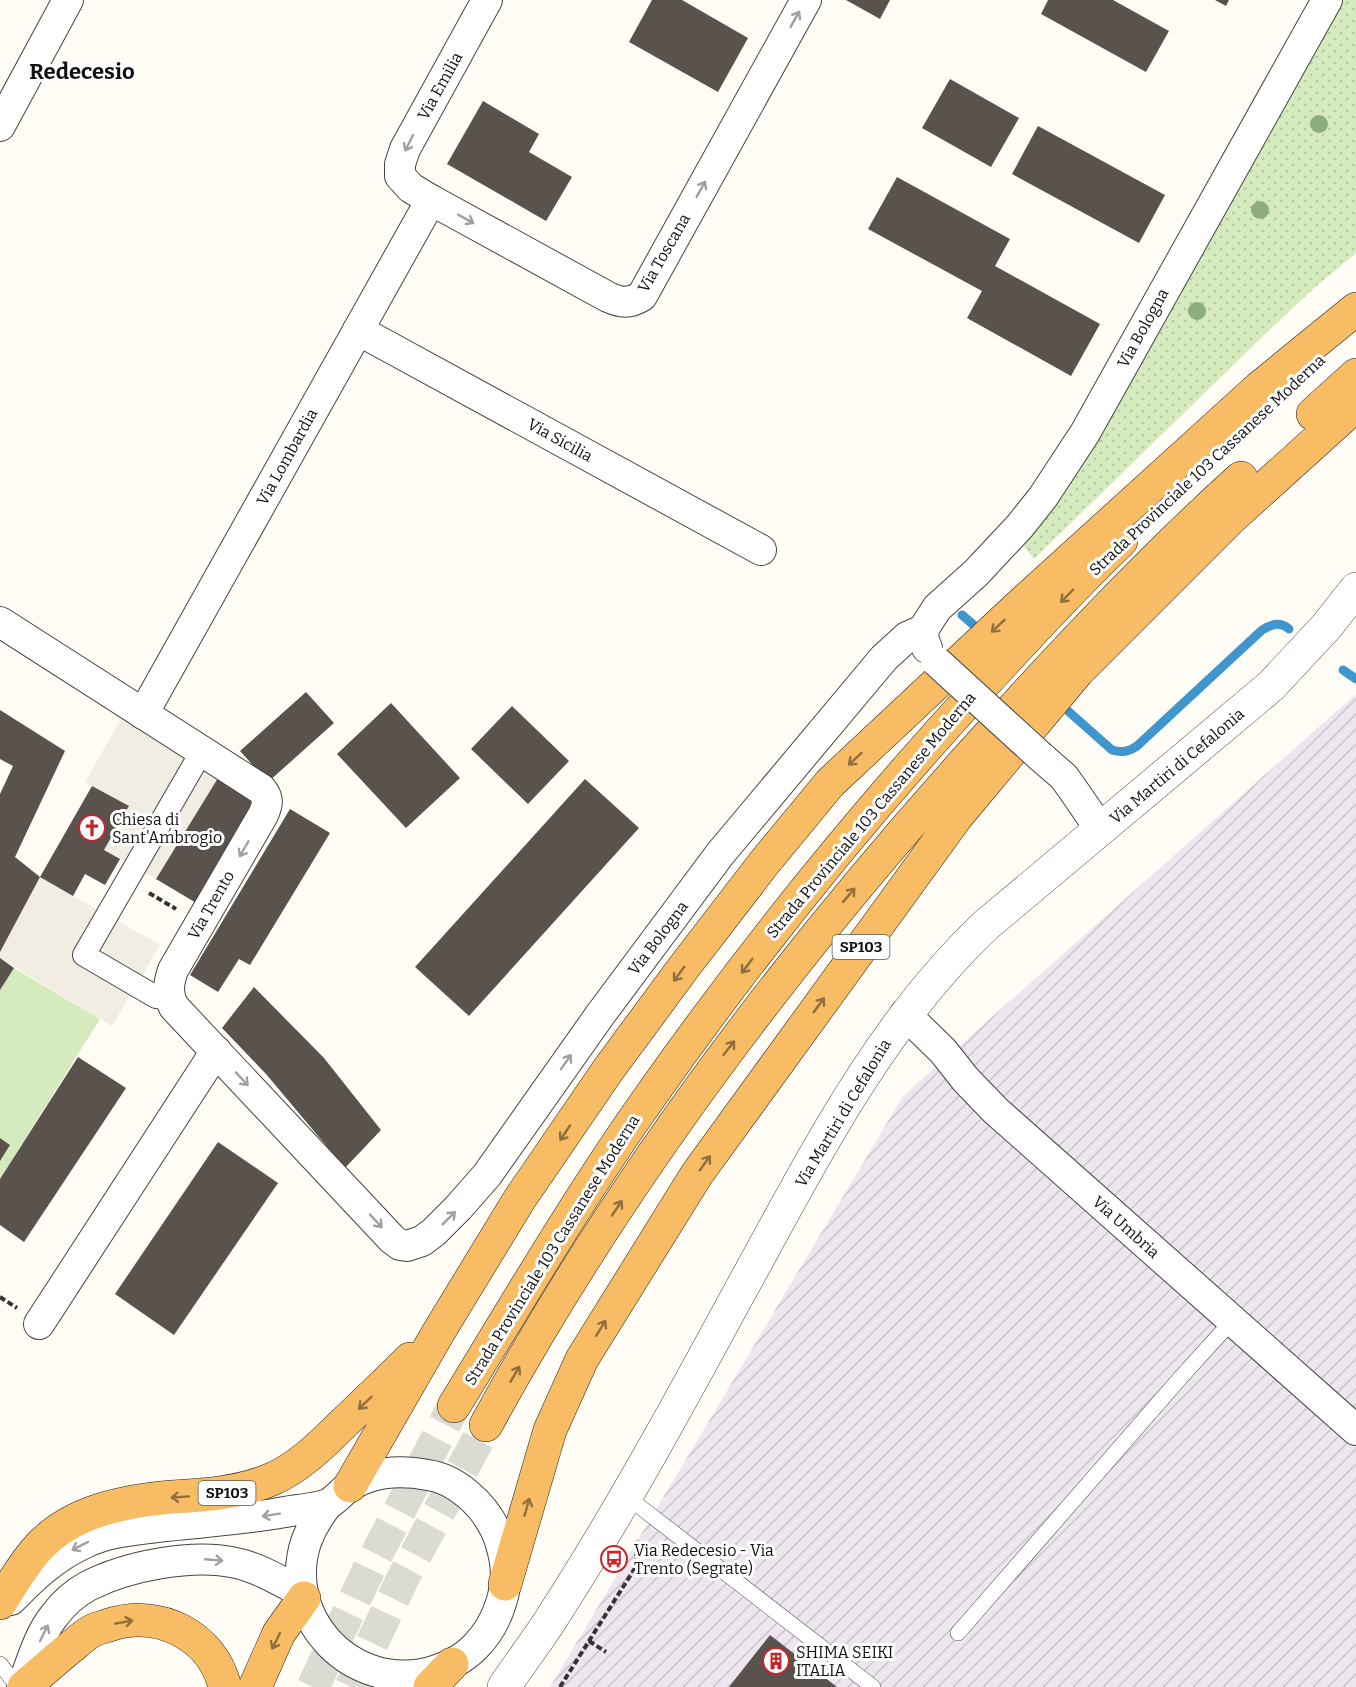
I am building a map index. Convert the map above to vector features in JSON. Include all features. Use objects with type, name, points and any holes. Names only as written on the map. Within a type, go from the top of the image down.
[{"type":"highway","name":"SP103","points":[[339,1495],[519,1200],[608,1070],[764,863],[830,783],[1018,606],[1250,396],[1356,309]]},
{"type":"highway","name":"Strada Provinciale 103 Cassanese Moderna","points":[[454,1406],[560,1232],[641,1110],[762,945],[832,857],[930,742],[1022,642],[1106,556],[1235,435],[1356,328]]},
{"type":"highway","name":"Strada Provinciale 103 Cassanese Moderna","points":[[486,1425],[552,1310],[663,1139],[713,1069],[817,934],[952,775],[1062,653],[1199,516],[1356,375]]},
{"type":"highway","name":"SP103","points":[[505,1584],[550,1430],[582,1359],[696,1174],[957,816],[1078,671],[1230,519],[1356,405]]},
{"type":"highway","name":"SP103","points":[[0,1603],[39,1547],[55,1532],[74,1520],[132,1502],[225,1494],[268,1481],[291,1470],[321,1446],[438,1333]]},
{"type":"highway","points":[[255,1687],[279,1633],[303,1595]]},
{"type":"highway","points":[[21,1687],[92,1631],[121,1621],[142,1619],[166,1623],[197,1641],[213,1660],[225,1687]]},
{"type":"street","points":[[0,126],[68,0]]},
{"type":"street","name":"Via Emilia","points":[[400,176],[400,164],[405,149],[487,0]]},
{"type":"street","name":"Via Toscana","points":[[400,176],[411,188],[431,200],[617,302],[634,301],[642,296],[806,0]]},
{"type":"street","name":"Via Bologna","points":[[216,1051],[392,1239],[400,1245],[414,1245],[434,1232],[487,1175],[600,1015],[720,854],[884,658],[907,637],[923,630],[937,608],[976,573],[1020,526],[1043,497],[1070,456],[1130,352],[1327,0]]},
{"type":"street","name":"Via Lombardia","points":[[143,714],[431,200]]},
{"type":"street","name":"Via Sicilia","points":[[358,330],[761,550]]},
{"type":"street","name":"Via Martiri di Cefalonia","points":[[504,1687],[552,1618],[626,1496],[803,1177],[866,1069],[905,1014],[963,947],[1021,895],[1271,686],[1326,627],[1356,589]]},
{"type":"street","name":"Via Trento","points":[[0,622],[261,789],[266,796],[267,806],[263,815],[173,970],[167,990],[169,998]]},
{"type":"street","points":[[923,630],[928,652],[936,661],[1064,777],[1100,829]]},
{"type":"street","points":[[39,1324],[216,1051],[174,1007],[169,998],[156,997],[84,955],[201,751]]},
{"type":"street","name":"Via Umbria","points":[[905,1014],[943,1051],[966,1080],[996,1111],[1356,1430]]},
{"type":"street","points":[[0,1614],[12,1599],[58,1557],[86,1542],[104,1536],[160,1527],[259,1516],[339,1495],[375,1475],[404,1471],[432,1475],[458,1486],[479,1505],[495,1528],[504,1556],[505,1584],[502,1602],[491,1627],[474,1648],[441,1676],[435,1671],[408,1676],[382,1674],[356,1665],[334,1649],[322,1636],[308,1613],[303,1595],[301,1569],[306,1542],[317,1518],[339,1495]]},
{"type":"street","points":[[21,1687],[44,1630],[52,1617],[74,1595],[88,1587],[133,1570],[180,1561],[207,1559],[247,1566],[303,1595]]},
{"type":"lane","points":[[958,1633],[1232,1321]]},
{"type":"lane","points":[[626,1496],[873,1687]]},
{"type":"lane","points":[[0,1664],[21,1687]]},
{"type":"path","points":[[126,880],[177,909]]},
{"type":"path","points":[[560,1687],[635,1568],[639,1529]]},
{"type":"path","points":[[589,1641],[606,1653]]},
{"type":"shaded area","points":[[1356,694],[1356,1687],[550,1687],[903,1096]]},
{"type":"shaded area","points":[[129,705],[218,778],[156,879],[104,850],[129,807],[85,782]]},
{"type":"shaded area","points":[[40,877],[160,945],[112,1026],[0,958],[0,952]]},
{"type":"green space","points":[[1327,0],[1356,0],[1356,253],[1314,288],[1259,340],[1034,559],[1013,533]]},
{"type":"green space","points":[[14,968],[100,1019],[0,1179],[0,1161],[10,1145],[0,1138],[0,990]]},
{"type":"building","points":[[652,0],[682,0],[748,38],[718,92],[629,42]]},
{"type":"building","points":[[846,0],[890,0],[880,19]]},
{"type":"building","points":[[1048,0],[1113,0],[1169,31],[1146,72],[1041,14]]},
{"type":"building","points":[[1215,0],[1229,0],[1226,6]]},
{"type":"building","points":[[950,79],[1019,118],[991,167],[922,128]]},
{"type":"building","points":[[483,101],[539,134],[529,152],[572,177],[546,221],[447,164]]},
{"type":"building","points":[[1038,126],[1165,195],[1139,243],[1012,174]]},
{"type":"building","points":[[897,177],[1010,239],[995,266],[1100,324],[1071,376],[967,318],[982,291],[868,229]]},
{"type":"building","points":[[306,692],[334,723],[268,782],[240,751]]},
{"type":"building","points":[[391,703],[460,778],[406,828],[337,754]]},
{"type":"building","points":[[512,706],[569,761],[528,804],[471,749]]},
{"type":"building","points":[[0,710],[65,751],[15,857],[40,877],[0,952],[0,794],[13,766],[0,759]]},
{"type":"building","points":[[218,778],[257,805],[198,904],[156,879]]},
{"type":"building","points":[[585,779],[639,828],[469,1016],[415,967]]},
{"type":"building","name":"Chiesa di Sant'Ambrogio","points":[[92,786],[129,806],[104,850],[120,859],[105,885],[85,874],[73,896],[40,877]]},
{"type":"building","points":[[290,809],[330,833],[250,965],[239,959],[218,992],[190,975]]},
{"type":"building","points":[[0,958],[14,968],[0,990]]},
{"type":"building","points":[[254,987],[324,1058],[381,1130],[345,1168],[266,1074],[222,1028]]},
{"type":"building","points":[[78,1057],[126,1088],[24,1242],[0,1225],[0,1179]]},
{"type":"building","points":[[0,1138],[10,1145],[0,1161]]},
{"type":"building","points":[[218,1142],[278,1183],[174,1335],[115,1294]]},
{"type":"building","name":"SHIMA SEIKI ITALIA","points":[[770,1635],[837,1687],[729,1687]]},
{"type":"waterway","points":[[962,615],[983,633]]},
{"type":"waterway","points":[[1059,703],[1112,750],[1128,751],[1137,746],[1262,630],[1276,624],[1289,629]]},
{"type":"waterway","points":[[1343,670],[1356,679]]},
{"type":"tunnel","points":[[313,1687],[372,1563],[454,1406]]},
{"type":"tunnel","points":[[351,1687],[403,1578],[486,1425]]},
{"type":"place","name":"Chiesa di Sant'Ambrogio","points":[[92,828]]},
{"type":"place","name":"Via Redecesio - Via Trento (Segrate)","points":[[614,1559]]},
{"type":"place","name":"SHIMA SEIKI ITALIA","points":[[776,1661]]},
{"type":"district","name":"Redecesio","points":[[82,71]]}]
